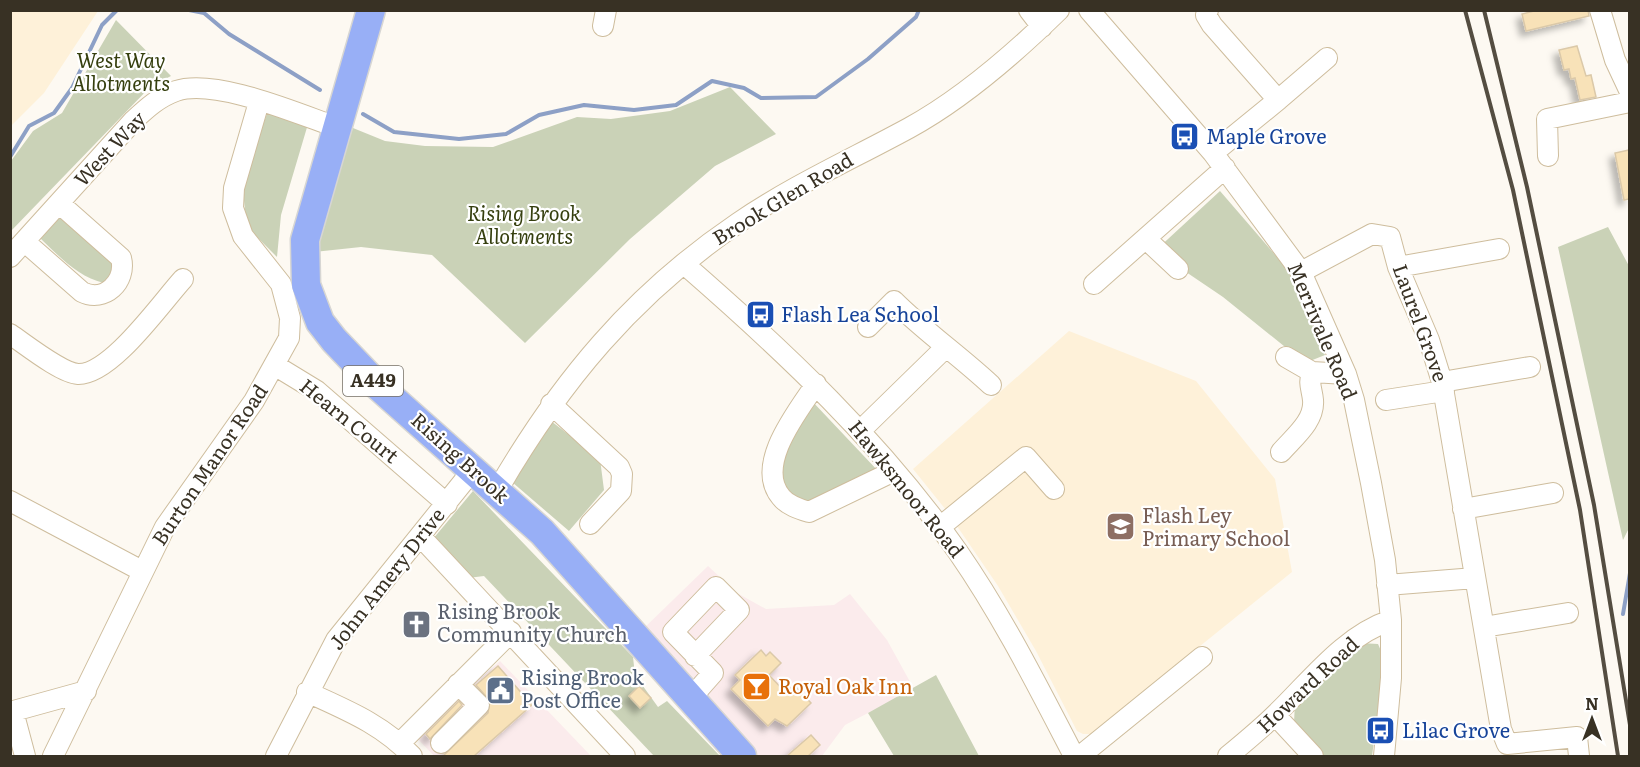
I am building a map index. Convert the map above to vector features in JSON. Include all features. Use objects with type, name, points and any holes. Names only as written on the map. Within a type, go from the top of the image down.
[{"type":"highway","name":"Rising Brook","points":[[371,10],[336,127],[332,164],[309,220],[303,255],[306,285],[320,322],[377,385],[497,491],[562,553],[742,756]]},
{"type":"street","points":[[1029,10],[1042,27]]},
{"type":"street","name":"Brook Glen Road","points":[[497,491],[550,404],[621,321],[684,264],[738,222],[777,197],[910,128],[952,101],[1042,27],[1059,10]]},
{"type":"street","name":"Merrivale Road","points":[[1089,10],[1219,161],[1301,272],[1346,374],[1354,400],[1371,483],[1391,620],[1391,678],[1384,756]]},
{"type":"street","points":[[1208,10],[1206,15],[1212,25],[1278,100]]},
{"type":"street","points":[[1600,10],[1622,58],[1629,92]]},
{"type":"street","points":[[1094,284],[1146,239],[1278,100],[1327,58]]},
{"type":"street","name":"West Way","points":[[10,257],[134,120],[165,96],[187,88],[208,88],[336,127]]},
{"type":"street","name":"Burton Manor Road","points":[[53,756],[86,691],[141,571],[165,527],[276,366],[289,338],[288,301],[281,284],[243,236],[233,208],[234,188],[260,102]]},
{"type":"street","points":[[1548,156],[1547,119],[1629,102]]},
{"type":"street","points":[[25,242],[82,292],[91,296],[100,296],[112,289],[121,277],[121,258],[60,204]]},
{"type":"street","name":"Laurel Grove","points":[[1301,272],[1372,234],[1390,237],[1398,267],[1429,340],[1443,386],[1475,578],[1507,744],[1577,737],[1579,756]]},
{"type":"street","points":[[1146,239],[1178,269]]},
{"type":"street","points":[[1398,267],[1499,249]]},
{"type":"street","name":"Hawksmoor Road","points":[[684,264],[816,384],[860,431],[940,527],[1005,625],[1074,756]]},
{"type":"street","points":[[10,334],[54,363],[77,374],[96,370],[119,352],[183,279]]},
{"type":"street","points":[[868,327],[894,301],[917,325],[991,385]]},
{"type":"street","points":[[860,431],[946,347]]},
{"type":"street","points":[[1286,357],[1312,372],[1346,374]]},
{"type":"street","name":"Hearn Court","points":[[276,366],[317,391],[447,504]]},
{"type":"street","points":[[1386,400],[1530,368]]},
{"type":"street","points":[[1281,452],[1311,417],[1313,401],[1308,382],[1312,372]]},
{"type":"street","points":[[816,384],[777,449],[772,468],[774,484],[781,497],[792,506],[809,513],[894,471]]},
{"type":"street","points":[[550,404],[619,467],[622,474],[621,491],[590,524]]},
{"type":"street","points":[[940,527],[1026,457],[1054,489]]},
{"type":"street","name":"John Amery Drive","points":[[276,756],[307,692],[336,640],[472,471]]},
{"type":"street","points":[[1463,509],[1553,493]]},
{"type":"street","points":[[10,501],[141,571]]},
{"type":"street","points":[[421,537],[625,756]]},
{"type":"street","points":[[1387,585],[1475,578]]},
{"type":"street","points":[[1484,627],[1568,613]]},
{"type":"street","name":"Howard Road","points":[[1228,756],[1275,715],[1336,653],[1374,626],[1391,620]]},
{"type":"street","points":[[307,692],[369,720],[406,750],[458,684],[511,632]]},
{"type":"street","points":[[690,699],[713,673],[695,656]]},
{"type":"street","points":[[1080,756],[1202,657]]},
{"type":"street","points":[[441,743],[479,705],[458,684]]},
{"type":"street","points":[[25,756],[12,711],[86,691]]},
{"type":"street","points":[[1275,715],[1313,756]]},
{"type":"shaded area","points":[[11,10],[98,11],[44,93],[11,126]]},
{"type":"shaded area","name":"Flash Ley Primary School","points":[[1069,331],[1196,381],[1275,479],[1292,572],[1091,734],[1077,731],[1036,651],[998,586],[946,510],[913,469]]},
{"type":"shaded area","points":[[708,566],[737,593],[766,609],[834,605],[850,594],[887,640],[914,689],[845,725],[822,756],[758,756],[640,632]]},
{"type":"shaded area","points":[[500,661],[591,756],[434,756],[415,736]]},
{"type":"green space","name":"West Way Allotments","points":[[116,20],[171,76],[151,86],[11,231],[11,161],[33,131],[62,113]]},
{"type":"green space","name":"Rising Brook Allotments","points":[[730,87],[776,134],[715,166],[630,239],[525,343],[432,255],[361,247],[314,252],[339,166],[353,128],[385,141],[425,146],[493,147],[577,117],[611,119],[670,111]]},
{"type":"green space","points":[[268,111],[308,124],[281,215],[277,257],[247,227],[243,192],[247,168]]},
{"type":"green space","points":[[1220,191],[1289,271],[1325,355],[1305,363],[1223,297],[1155,251]]},
{"type":"green space","points":[[60,214],[118,266],[104,283],[76,270],[38,236]]},
{"type":"green space","points":[[1608,227],[1629,266],[1630,526],[1623,540],[1558,247]]},
{"type":"green space","points":[[811,400],[879,472],[802,506],[784,496],[780,451]]},
{"type":"green space","points":[[551,421],[600,459],[604,490],[569,531],[512,482]]},
{"type":"green space","points":[[473,491],[633,657],[635,675],[658,707],[667,701],[720,756],[654,756],[484,576],[468,578],[433,539]]},
{"type":"green space","points":[[1360,643],[1378,644],[1385,660],[1372,756],[1323,756],[1294,723],[1295,702]]},
{"type":"green space","points":[[936,675],[979,756],[894,756],[868,713]]},
{"type":"building","points":[[1538,10],[1588,10],[1589,16],[1526,31],[1522,14]]},
{"type":"building","points":[[1577,46],[1586,76],[1591,75],[1596,97],[1580,100],[1575,78],[1571,79],[1569,69],[1564,70],[1559,50]]},
{"type":"building","points":[[1629,150],[1629,199],[1624,200],[1615,153]]},
{"type":"building","name":"Royal Oak Inn","points":[[761,650],[766,656],[770,652],[781,663],[769,675],[786,693],[794,685],[811,703],[787,726],[775,719],[768,726],[731,689],[740,680],[735,675]]},
{"type":"building","points":[[498,666],[532,705],[474,756],[445,756],[488,713],[490,701],[476,685]]},
{"type":"building","points":[[639,686],[651,698],[640,708],[629,696]]},
{"type":"building","points":[[459,701],[462,705],[430,739],[426,734]]},
{"type":"building","points":[[811,735],[820,745],[808,756],[787,756]]},
{"type":"waterway","name":"Rising Brook","points":[[10,157],[29,126],[54,113],[72,88],[102,25],[117,10]]},
{"type":"waterway","name":"Rising Brook","points":[[189,10],[204,13],[229,34],[320,90]]},
{"type":"waterway","name":"Rising Brook","points":[[363,114],[394,132],[459,139],[506,134],[539,115],[584,105],[634,110],[676,105],[712,81],[744,88],[761,98],[816,97],[868,59],[916,17],[919,10]]},
{"type":"waterway","points":[[1623,614],[1630,573]]},
{"type":"railway","points":[[1465,10],[1513,190],[1580,510],[1618,756]]},
{"type":"railway","points":[[1484,10],[1527,187],[1594,505],[1630,725]]},
{"type":"place","name":"Maple Grove","points":[[1185,137]]},
{"type":"place","name":"Flash Lea School","points":[[760,315]]},
{"type":"place","name":"Flash Ley Primary School","points":[[1121,527]]},
{"type":"place","name":"Rising Brook Community Church","points":[[416,624]]},
{"type":"place","name":"Royal Oak Inn","points":[[757,687]]},
{"type":"place","name":"Rising Brook Post Office","points":[[500,690]]},
{"type":"place","name":"Lilac Grove","points":[[1381,731]]}]
